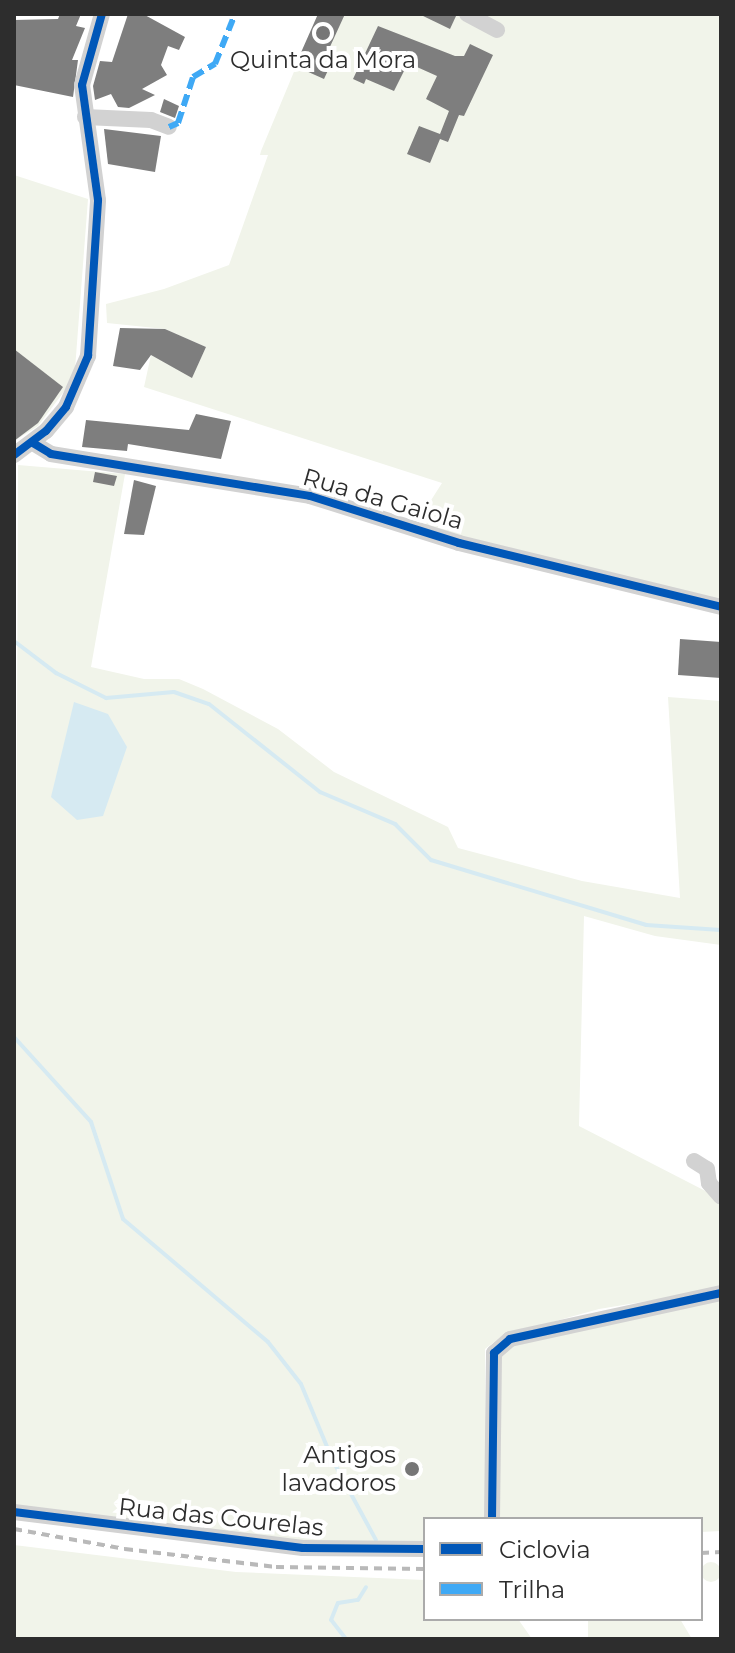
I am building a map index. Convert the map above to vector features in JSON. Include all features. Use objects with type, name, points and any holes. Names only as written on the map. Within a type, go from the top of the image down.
[{"type":"street","points":[[14,455],[33,443],[74,396],[88,356],[98,211],[85,117],[83,67],[102,14]]},
{"type":"street","points":[[467,14],[497,30]]},
{"type":"street","points":[[85,117],[151,120],[169,127]]},
{"type":"street","name":"Rua da Gaiola","points":[[33,443],[51,454],[310,496],[459,543],[721,607]]},
{"type":"street","points":[[694,1161],[707,1169],[709,1183],[721,1197]]},
{"type":"street","points":[[492,1517],[494,1353],[510,1339],[721,1293]]},
{"type":"street","name":"Rua das Courelas","points":[[14,1512],[303,1548],[423,1549]]},
{"type":"shaded area","points":[[318,14],[721,14],[721,606],[414,527],[442,483],[144,387],[151,355],[192,377],[206,347],[165,329],[107,323],[106,304],[164,289],[229,265],[268,155],[260,155],[261,151]]},
{"type":"shaded area","points":[[14,175],[88,199],[75,369],[66,389],[38,426],[14,441]]},
{"type":"shaded area","points":[[18,465],[125,474],[91,667],[144,679],[179,679],[203,689],[278,729],[334,772],[448,827],[458,848],[582,881],[680,898],[668,697],[721,701],[721,945],[655,936],[584,916],[579,1126],[721,1199],[721,1289],[599,1309],[502,1336],[485,1349],[486,1517],[423,1517],[423,1543],[386,1549],[14,1512]]},
{"type":"shaded area","points":[[74,702],[108,714],[127,747],[103,816],[77,820],[51,797]]},
{"type":"shaded area","points":[[721,1293],[721,1531],[703,1532],[703,1517],[492,1517],[490,1381],[510,1339]]},
{"type":"shaded area","points":[[14,1545],[236,1572],[423,1580],[423,1621],[519,1621],[532,1639],[14,1639]]},
{"type":"shaded area","points":[[707,1563],[715,1563],[720,1568],[720,1576],[715,1581],[703,1578],[703,1566]]},
{"type":"shaded area","points":[[588,1621],[681,1621],[692,1639],[588,1639]]},
{"type":"building","points":[[60,14],[81,14],[76,26],[85,28],[72,60],[78,60],[73,97],[14,85],[14,20],[58,19]]},
{"type":"building","points":[[128,14],[143,14],[185,37],[179,50],[168,46],[161,65],[167,75],[142,89],[155,95],[129,108],[118,107],[111,94],[95,100],[93,86],[100,61],[112,62]]},
{"type":"building","name":"Quinta da Mora","points":[[318,14],[345,14],[323,62],[330,66],[324,79],[295,66]]},
{"type":"building","points":[[419,14],[456,14],[456,16],[450,29]]},
{"type":"building","points":[[378,26],[455,56],[464,56],[470,44],[493,55],[464,116],[459,115],[448,142],[440,139],[430,163],[407,154],[419,126],[440,134],[449,111],[426,99],[437,76],[408,63],[394,91],[366,79],[364,84],[353,79]]},
{"type":"building","points":[[164,99],[179,106],[175,118],[160,112]]},
{"type":"building","points":[[104,129],[161,136],[155,172],[108,164]]},
{"type":"building","points":[[120,328],[165,329],[206,347],[192,378],[151,355],[140,370],[113,366]]},
{"type":"building","points":[[14,349],[63,387],[38,423],[14,441]]},
{"type":"building","points":[[196,414],[231,421],[221,459],[128,444],[127,451],[82,447],[86,420],[189,430]]},
{"type":"building","points":[[95,472],[117,476],[114,486],[93,482]]},
{"type":"building","points":[[134,480],[156,486],[144,535],[124,534]]},
{"type":"building","points":[[680,639],[721,642],[721,678],[678,675]]},
{"type":"building","name":"Antigos lavadoros","points":[[407,1459],[423,1467],[417,1479],[401,1470]]},
{"type":"waterway","points":[[14,641],[56,673],[106,698],[174,692],[209,704],[320,792],[395,824],[431,860],[646,925],[721,930]]},
{"type":"waterway","points":[[14,1037],[91,1122],[123,1219],[268,1342],[301,1384],[332,1459],[376,1540]]},
{"type":"waterway","points":[[346,1639],[331,1620],[338,1603],[358,1600],[366,1587]]},
{"type":"railway","points":[[14,1529],[125,1549],[276,1567],[423,1569]]},
{"type":"railway","points":[[703,1553],[721,1552]]},
{"type":"marked path","points":[[169,127],[178,123],[193,77],[215,64],[235,14]]},
{"type":"cycle path","points":[[14,455],[46,431],[66,407],[88,356],[98,200],[82,85],[102,14]]},
{"type":"cycle path","points":[[33,443],[51,454],[310,496],[459,543],[721,607]]},
{"type":"cycle path","points":[[492,1517],[494,1353],[510,1339],[721,1293]]},
{"type":"cycle path","points":[[14,1512],[303,1548],[423,1549]]},
{"type":"place","name":"Quinta da Mora","points":[[323,33]]},
{"type":"place","name":"Antigos lavadoros","points":[[412,1469]]}]
